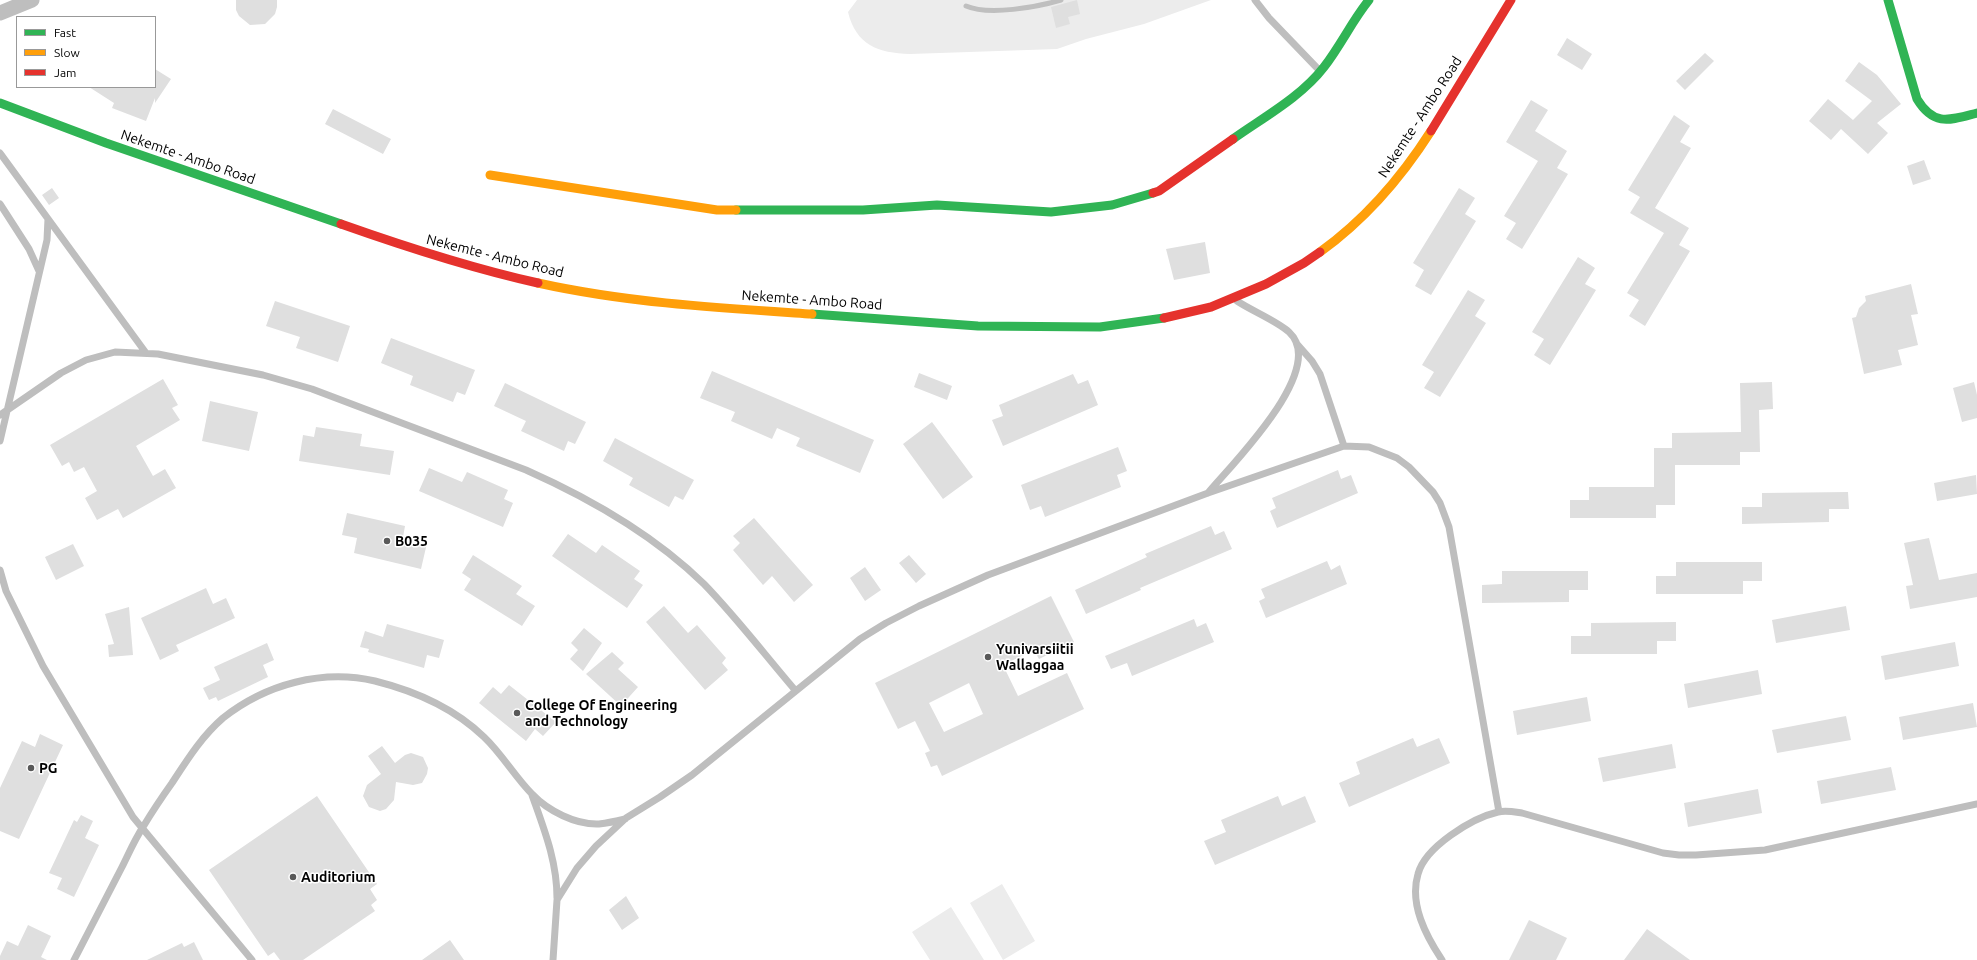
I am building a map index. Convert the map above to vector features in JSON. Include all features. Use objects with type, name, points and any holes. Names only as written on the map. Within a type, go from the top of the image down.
[{"type":"main road","points":[[490,175],[717,210],[863,210],[937,205],[969,206],[1038,212],[1095,208],[1133,200],[1158,190],[1296,95],[1321,71],[1369,0]]},
{"type":"main road","name":"Nekemte - Ambo Road","points":[[0,103],[106,143],[174,165],[420,252],[492,273],[602,296],[665,304],[970,325],[1074,328],[1100,327],[1151,321],[1211,307],[1266,284],[1304,263],[1350,229],[1381,199],[1411,161],[1511,0]]},
{"type":"main road","points":[[1888,0],[1917,99],[1926,113],[1933,118],[1944,120],[1977,113]]},
{"type":"street","points":[[0,13],[32,0]]},
{"type":"lane","points":[[1254,0],[1269,18],[1321,71]]},
{"type":"lane","points":[[0,153],[146,353]]},
{"type":"lane","points":[[0,204],[29,249],[39,271]]},
{"type":"lane","points":[[0,441],[47,240],[48,219]]},
{"type":"lane","points":[[1233,298],[1290,333],[1312,361],[1320,374],[1344,446]]},
{"type":"lane","points":[[1208,493],[1280,405],[1297,368],[1298,354],[1296,342]]},
{"type":"lane","points":[[0,415],[61,373],[86,360],[115,352],[146,353],[263,375],[306,387],[503,460],[552,482],[626,524],[652,542],[687,570],[720,601],[795,690]]},
{"type":"lane","points":[[557,900],[567,882],[585,857],[626,818],[660,797],[692,774],[860,639],[886,623],[919,606],[988,575],[1208,493],[1344,446],[1369,447],[1397,458],[1420,477],[1440,503],[1449,527],[1499,812]]},
{"type":"lane","points":[[0,570],[6,591],[43,666],[133,817],[252,960]]},
{"type":"lane","points":[[74,960],[142,828],[193,752],[223,719],[238,707],[270,690],[300,681],[335,677],[366,679],[401,689],[453,712],[492,745],[532,794],[547,807],[577,821],[600,824],[626,818]]},
{"type":"lane","points":[[532,794],[553,855],[557,882],[553,960]]},
{"type":"lane","points":[[1442,960],[1427,935],[1418,908],[1416,892],[1418,873],[1423,863],[1432,852],[1455,831],[1471,822],[1499,812],[1522,813],[1663,853],[1679,855],[1765,850],[1977,804]]},
{"type":"shaded area","points":[[857,0],[1211,0],[1144,24],[1086,39],[1057,49],[910,54],[888,52],[878,49],[863,40],[852,23],[848,12]]},
{"type":"shaded area","points":[[1002,884],[1035,941],[1003,960],[970,903]]},
{"type":"shaded area","points":[[951,907],[984,960],[930,960],[912,932]]},
{"type":"building","points":[[236,0],[277,0],[277,7],[275,14],[265,24],[250,25],[239,16],[236,10]]},
{"type":"building","points":[[1077,0],[1080,14],[1068,17],[1070,24],[1056,28],[1051,7]]},
{"type":"building","points":[[1567,38],[1592,54],[1582,70],[1557,55]]},
{"type":"building","points":[[1705,53],[1714,61],[1685,90],[1676,81]]},
{"type":"building","points":[[1859,62],[1877,75],[1901,104],[1877,123],[1888,133],[1868,154],[1841,129],[1831,140],[1809,121],[1828,99],[1853,120],[1872,101],[1845,81]]},
{"type":"building","points":[[156,70],[171,79],[155,103],[155,98],[146,121],[112,108],[114,103],[91,88],[156,88]]},
{"type":"building","points":[[1531,100],[1548,110],[1535,131],[1567,151],[1557,168],[1568,174],[1522,249],[1506,239],[1516,223],[1504,216],[1538,161],[1506,142]]},
{"type":"building","points":[[333,109],[391,139],[383,154],[325,124]]},
{"type":"building","points":[[1674,115],[1690,126],[1680,142],[1691,148],[1655,208],[1689,228],[1679,245],[1690,251],[1645,326],[1629,316],[1639,300],[1627,293],[1664,233],[1630,213],[1640,197],[1628,190]]},
{"type":"building","points":[[1924,160],[1931,179],[1913,185],[1907,166]]},
{"type":"building","points":[[52,188],[59,198],[49,205],[42,195]]},
{"type":"building","points":[[1459,188],[1475,198],[1465,214],[1476,221],[1431,295],[1415,286],[1424,270],[1413,263]]},
{"type":"building","points":[[1205,242],[1210,273],[1174,280],[1166,249]]},
{"type":"building","points":[[1578,257],[1595,268],[1585,284],[1596,290],[1550,365],[1534,355],[1544,339],[1532,332]]},
{"type":"building","points":[[1911,284],[1918,314],[1911,315],[1918,345],[1898,350],[1902,365],[1864,374],[1852,318],[1856,317],[1859,308],[1866,301],[1865,296]]},
{"type":"building","points":[[1468,290],[1485,300],[1475,316],[1486,323],[1440,397],[1424,388],[1434,372],[1422,365]]},
{"type":"building","points":[[275,301],[350,326],[338,362],[296,348],[300,337],[266,326]]},
{"type":"building","points":[[391,338],[475,370],[465,395],[457,392],[453,402],[410,385],[413,376],[381,363]]},
{"type":"building","points":[[712,371],[874,440],[860,473],[796,446],[800,438],[777,428],[772,439],[731,421],[735,412],[700,398]]},
{"type":"building","points":[[919,373],[952,386],[947,400],[914,387]]},
{"type":"building","points":[[1073,374],[1078,384],[1088,380],[1098,405],[1003,446],[992,420],[1003,416],[999,405]]},
{"type":"building","points":[[163,379],[178,405],[172,408],[180,420],[136,446],[153,476],[165,469],[176,488],[123,518],[118,509],[97,520],[85,498],[97,491],[84,467],[74,472],[69,462],[62,466],[50,445]]},
{"type":"building","points":[[1772,382],[1773,409],[1759,410],[1760,452],[1740,452],[1740,465],[1675,465],[1675,505],[1656,505],[1656,518],[1570,518],[1570,500],[1589,500],[1589,487],[1654,487],[1654,448],[1672,448],[1672,433],[1741,432],[1740,383]]},
{"type":"building","points":[[1974,382],[1977,395],[1977,418],[1962,422],[1953,388]]},
{"type":"building","points":[[505,383],[586,422],[575,444],[568,441],[564,451],[521,431],[526,421],[494,406]]},
{"type":"building","points":[[210,401],[258,412],[249,451],[202,441]]},
{"type":"building","points":[[932,422],[973,477],[943,499],[903,444]]},
{"type":"building","points":[[316,427],[362,434],[360,446],[394,451],[390,475],[299,461],[303,435],[314,437]]},
{"type":"building","points":[[615,438],[694,480],[683,500],[675,496],[669,507],[629,485],[633,478],[603,461]]},
{"type":"building","points":[[1118,447],[1127,471],[1117,475],[1121,487],[1045,517],[1041,506],[1030,510],[1021,485]]},
{"type":"building","points":[[429,468],[462,482],[467,472],[508,490],[504,499],[513,503],[503,527],[419,491]]},
{"type":"building","points":[[1338,470],[1341,479],[1351,475],[1358,493],[1277,528],[1270,511],[1276,508],[1272,498]]},
{"type":"building","points":[[1976,475],[1977,494],[1937,501],[1934,483]]},
{"type":"building","points":[[1848,492],[1849,509],[1829,509],[1829,522],[1742,524],[1742,507],[1762,507],[1762,493]]},
{"type":"building","name":"B035","points":[[347,513],[405,526],[403,537],[427,543],[421,569],[354,553],[357,538],[342,535]]},
{"type":"building","points":[[754,518],[813,585],[794,602],[772,576],[763,585],[733,550],[740,543],[733,536]]},
{"type":"building","points":[[1211,526],[1215,535],[1224,531],[1232,549],[1140,588],[1141,590],[1086,614],[1075,590],[1147,557],[1145,554]]},
{"type":"building","points":[[568,534],[596,553],[602,545],[640,571],[634,579],[643,585],[627,608],[552,556]]},
{"type":"building","points":[[1929,538],[1939,580],[1977,573],[1977,597],[1910,609],[1906,586],[1913,585],[1904,543]]},
{"type":"building","points":[[73,544],[84,566],[56,580],[45,557]]},
{"type":"building","points":[[473,555],[522,586],[516,594],[535,606],[522,626],[464,590],[471,579],[462,573]]},
{"type":"building","points":[[909,555],[926,574],[916,583],[899,563]]},
{"type":"building","points":[[1327,561],[1331,570],[1340,565],[1347,584],[1266,618],[1259,601],[1265,598],[1261,589]]},
{"type":"building","points":[[1676,562],[1762,562],[1762,581],[1743,581],[1743,594],[1656,594],[1656,576],[1676,576]]},
{"type":"building","points":[[865,567],[881,590],[865,601],[850,578]]},
{"type":"building","points":[[1502,571],[1588,571],[1588,590],[1569,590],[1569,602],[1482,603],[1482,585],[1502,584]]},
{"type":"building","points":[[206,588],[213,604],[226,598],[235,618],[176,645],[179,651],[160,660],[141,618]]},
{"type":"building","points":[[1051,596],[1074,642],[1039,659],[1034,650],[1003,665],[1018,696],[1067,673],[1084,709],[942,776],[937,765],[931,767],[925,753],[930,751],[915,721],[898,729],[875,683]],"holes":[[[969,683],[983,714],[944,732],[929,703]]]},
{"type":"building","points":[[664,606],[688,633],[697,625],[726,658],[722,663],[728,670],[705,690],[646,622]]},
{"type":"building","points":[[1846,606],[1850,630],[1776,643],[1772,620]]},
{"type":"building","points":[[129,607],[133,655],[109,657],[108,645],[114,644],[105,614]]},
{"type":"building","points":[[1194,619],[1197,627],[1206,623],[1214,642],[1132,676],[1127,663],[1111,669],[1105,656]]},
{"type":"building","points":[[1676,622],[1676,641],[1657,641],[1657,654],[1571,654],[1571,636],[1591,636],[1591,623]]},
{"type":"building","points":[[387,624],[444,640],[439,658],[427,655],[424,668],[368,652],[369,649],[360,647],[365,631],[383,637]]},
{"type":"building","points":[[584,628],[602,643],[583,671],[570,659],[578,650],[571,643]]},
{"type":"building","points":[[1955,642],[1959,666],[1885,680],[1881,656]]},
{"type":"building","points":[[267,643],[274,660],[263,665],[268,677],[218,701],[216,697],[209,700],[203,688],[220,680],[214,667]]},
{"type":"building","points":[[612,652],[624,663],[618,669],[638,687],[621,706],[586,674]]},
{"type":"building","points":[[1758,670],[1762,694],[1688,708],[1684,684]]},
{"type":"building","name":"College Of Engineering and Technology","points":[[509,685],[556,722],[543,736],[535,729],[526,741],[479,703],[493,687],[501,694]]},
{"type":"building","points":[[1587,697],[1591,721],[1517,735],[1513,711]]},
{"type":"building","points":[[1973,703],[1977,727],[1903,740],[1899,717]]},
{"type":"building","points":[[1846,716],[1851,740],[1777,753],[1772,730]]},
{"type":"building","name":"PG","points":[[40,734],[63,745],[19,839],[0,831],[0,788],[22,741],[35,747]]},
{"type":"building","points":[[1413,738],[1417,747],[1439,738],[1450,763],[1349,807],[1339,783],[1360,774],[1356,762]]},
{"type":"building","points":[[1672,744],[1676,768],[1603,782],[1598,758]]},
{"type":"building","points":[[382,746],[395,763],[405,755],[411,753],[423,757],[428,768],[427,774],[422,783],[413,785],[396,782],[394,800],[386,809],[380,811],[369,807],[363,796],[367,785],[381,774],[368,756]]},
{"type":"building","points":[[1891,767],[1896,790],[1821,804],[1817,781]]},
{"type":"building","points":[[1758,789],[1762,813],[1688,827],[1684,803]]},
{"type":"building","name":"Auditorium","points":[[317,796],[377,884],[370,889],[377,900],[371,905],[375,911],[303,960],[280,960],[274,952],[268,956],[209,870]]},
{"type":"building","points":[[1278,796],[1282,806],[1305,796],[1316,822],[1215,865],[1204,841],[1226,832],[1221,820]]},
{"type":"building","points":[[81,815],[93,821],[85,838],[99,845],[74,897],[57,889],[62,878],[49,873],[74,820],[77,822]]},
{"type":"building","points":[[626,896],[639,918],[622,930],[609,910]]},
{"type":"building","points":[[1529,920],[1567,938],[1556,960],[1509,960]]},
{"type":"building","points":[[28,925],[51,936],[41,957],[47,960],[0,960],[0,956],[7,941],[18,946]]},
{"type":"building","points":[[1647,929],[1690,960],[1624,960]]},
{"type":"building","points":[[450,940],[464,960],[422,960]]},
{"type":"building","points":[[194,942],[203,960],[147,960],[182,943],[184,947]]},
{"type":"waterway","points":[[966,6],[976,9],[1000,10],[1026,8],[1061,0]]},
{"type":"traffic: fast","points":[[1233,139],[1282,106],[1315,78],[1330,59],[1369,0]]},
{"type":"traffic: fast","points":[[1888,0],[1917,99],[1923,108],[1936,118],[1943,119],[1959,118],[1977,113]]},
{"type":"traffic: fast","points":[[0,103],[106,143],[341,224]]},
{"type":"traffic: fast","points":[[736,210],[863,210],[937,205],[1051,212],[1112,205],[1153,193]]},
{"type":"traffic: fast","points":[[812,314],[978,326],[1100,327],[1164,318]]},
{"type":"traffic: slow","points":[[1320,252],[1353,226],[1382,197],[1420,148],[1431,131]]},
{"type":"traffic: slow","points":[[490,175],[717,210],[736,210]]},
{"type":"traffic: slow","points":[[538,283],[572,290],[674,304],[812,314]]},
{"type":"traffic: jam","points":[[1431,131],[1511,0]]},
{"type":"traffic: jam","points":[[1153,193],[1159,191],[1233,139]]},
{"type":"traffic: jam","points":[[341,224],[390,241],[488,271],[538,283]]},
{"type":"traffic: jam","points":[[1164,318],[1211,307],[1266,284],[1304,263],[1320,252]]},
{"type":"place","name":"B035","points":[[387,541]]},
{"type":"place","name":"Yunivarsiitii Wallaggaa","points":[[988,657]]},
{"type":"place","name":"College Of Engineering and Technology","points":[[517,713]]},
{"type":"place","name":"PG","points":[[31,768]]},
{"type":"place","name":"Auditorium","points":[[293,877]]}]
